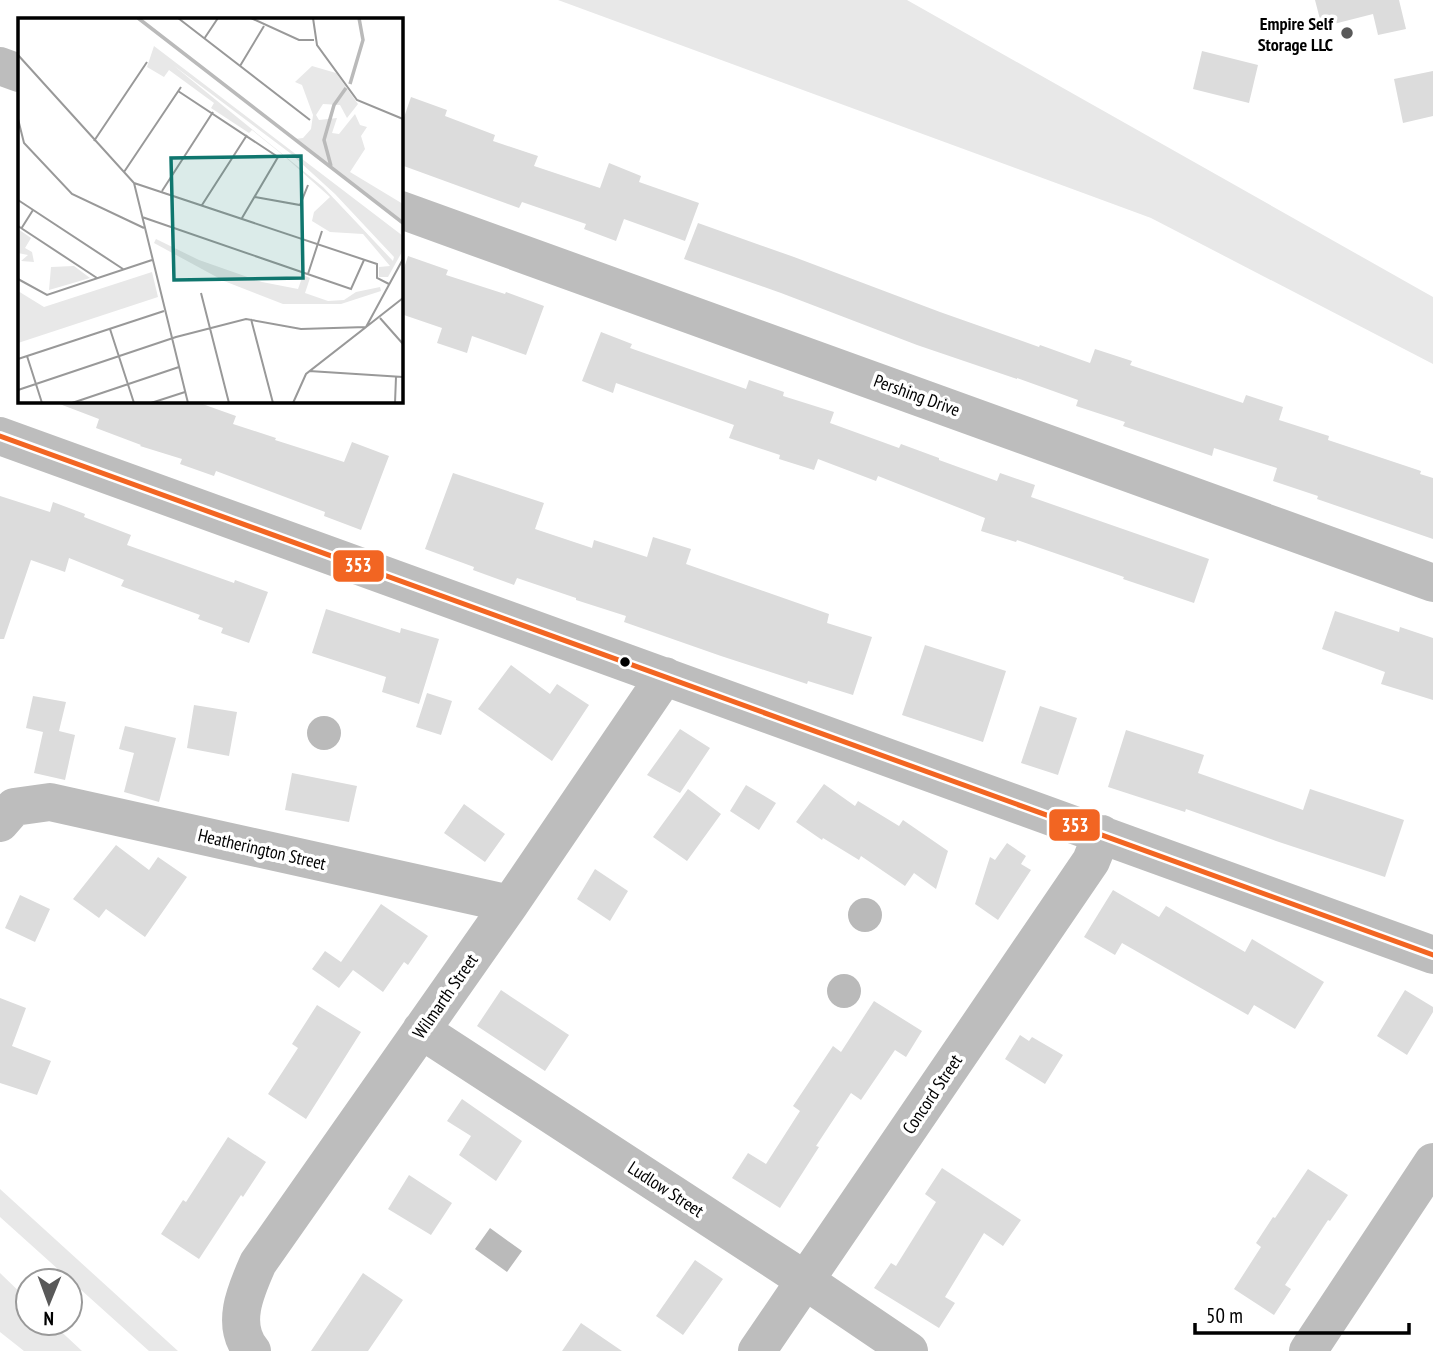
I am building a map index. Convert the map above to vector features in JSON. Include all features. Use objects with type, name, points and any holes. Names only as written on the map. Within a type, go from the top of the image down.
[{"type":"street","points":[[0,66],[18,73]]},
{"type":"street","name":"Pershing Drive","points":[[402,209],[1433,583]]},
{"type":"street","points":[[0,436],[1433,955]]},
{"type":"street","name":"Wilmarth Street","points":[[246,1337],[246,1289],[258,1263],[510,904],[665,676]]},
{"type":"street","name":"Heatherington Street","points":[[7,815],[50,802],[510,904]]},
{"type":"street","name":"Concord Street","points":[[757,1351],[1091,861],[1102,834]]},
{"type":"street","name":"Ludlow Street","points":[[421,1030],[805,1280],[909,1351]]},
{"type":"street","points":[[1308,1351],[1433,1163]]},
{"type":"shaded area","points":[[558,0],[907,0],[1433,297],[1433,364],[1151,218]]},
{"type":"shaded area","points":[[324,716],[336,721],[341,733],[336,745],[324,750],[312,745],[307,733],[312,721]]},
{"type":"shaded area","points":[[865,898],[877,903],[882,915],[877,927],[865,932],[853,927],[848,915],[853,903]]},
{"type":"shaded area","points":[[844,974],[856,979],[861,991],[856,1003],[844,1008],[832,1003],[827,991],[832,979]]},
{"type":"shaded area","points":[[0,1189],[178,1351],[149,1351],[84,1293],[84,1267],[56,1267],[0,1217]]},
{"type":"shaded area","points":[[490,1228],[522,1251],[507,1272],[475,1249]]},
{"type":"shaded area","points":[[0,1273],[14,1286],[14,1337],[67,1337],[82,1351],[24,1351],[0,1332]]},
{"type":"building","points":[[1315,0],[1399,0],[1406,29],[1378,35],[1373,14],[1322,27]]},
{"type":"building","points":[[1202,51],[1258,65],[1249,103],[1193,89]]},
{"type":"building","points":[[1433,71],[1433,116],[1403,123],[1394,79]]},
{"type":"building","points":[[411,97],[447,110],[445,116],[495,135],[493,141],[538,156],[534,166],[600,188],[609,163],[641,176],[639,182],[699,203],[685,241],[624,219],[616,241],[584,229],[586,224],[522,202],[519,208],[402,165],[402,123]]},
{"type":"building","points":[[698,223],[1039,347],[1040,345],[1090,363],[1095,349],[1132,361],[1130,365],[1243,403],[1246,395],[1283,407],[1279,420],[1329,436],[1328,440],[1421,471],[1420,474],[1433,478],[1433,539],[1273,481],[1277,468],[1214,448],[1212,456],[1123,426],[1125,422],[1076,406],[1078,400],[917,345],[684,259]]},
{"type":"building","points":[[408,256],[448,270],[446,275],[544,306],[526,355],[472,336],[467,353],[437,343],[442,328],[402,314],[402,274]]},
{"type":"building","points":[[601,332],[632,344],[630,348],[746,389],[749,380],[784,392],[783,396],[834,412],[830,423],[899,448],[901,444],[997,481],[1000,473],[1035,485],[1031,497],[1209,559],[1194,603],[1017,540],[1016,542],[981,531],[985,518],[878,476],[876,481],[818,459],[814,470],[779,459],[780,455],[729,438],[734,425],[616,383],[613,393],[582,381]]},
{"type":"building","points":[[197,402],[236,416],[233,424],[344,462],[352,442],[389,456],[361,530],[324,516],[325,512],[216,471],[214,476],[180,464],[182,459],[96,428],[99,419],[57,403]]},
{"type":"building","points":[[453,473],[544,503],[535,529],[592,548],[594,540],[647,557],[653,537],[691,549],[686,564],[829,614],[827,623],[872,637],[853,695],[808,681],[807,684],[721,656],[624,622],[626,616],[517,578],[514,585],[425,549]]},
{"type":"building","points":[[0,496],[50,512],[53,502],[131,535],[127,545],[234,583],[235,580],[268,592],[249,643],[221,633],[223,628],[198,619],[200,615],[121,586],[124,580],[69,558],[65,572],[31,560],[4,639],[0,639]]},
{"type":"building","points":[[326,609],[400,633],[401,628],[439,639],[419,704],[382,692],[386,677],[312,653]]},
{"type":"building","points":[[1335,611],[1399,632],[1400,627],[1433,638],[1433,700],[1381,684],[1385,672],[1322,649]]},
{"type":"building","points":[[925,645],[1006,671],[983,742],[902,715]]},
{"type":"building","points":[[511,665],[550,694],[557,684],[589,705],[552,761],[478,709]]},
{"type":"building","points":[[427,693],[452,701],[441,735],[416,727]]},
{"type":"building","points":[[33,696],[66,702],[59,731],[75,735],[65,780],[34,773],[43,732],[26,728]]},
{"type":"building","points":[[194,705],[237,712],[229,756],[187,748]]},
{"type":"building","points":[[1040,706],[1077,718],[1058,775],[1021,763]]},
{"type":"building","points":[[125,726],[176,738],[159,802],[124,792],[134,753],[119,749]]},
{"type":"building","points":[[680,729],[710,748],[680,793],[647,775]]},
{"type":"building","points":[[1126,730],[1204,755],[1198,773],[1303,810],[1310,789],[1404,820],[1385,877],[1186,809],[1185,812],[1108,787]]},
{"type":"building","points":[[292,773],[357,786],[349,822],[285,810]]},
{"type":"building","points":[[824,784],[855,806],[858,801],[899,826],[903,820],[948,851],[936,889],[914,873],[905,886],[861,856],[859,860],[796,822]]},
{"type":"building","points":[[746,785],[776,803],[759,830],[730,811]]},
{"type":"building","points":[[688,789],[721,814],[687,861],[653,837]]},
{"type":"building","points":[[464,804],[505,834],[485,862],[444,833]]},
{"type":"building","points":[[1007,843],[1026,856],[1021,864],[1031,870],[998,920],[975,904],[990,857],[995,860]]},
{"type":"building","points":[[116,845],[149,870],[158,857],[187,877],[145,937],[106,909],[99,918],[73,899]]},
{"type":"building","points":[[595,869],[628,891],[610,921],[577,899]]},
{"type":"building","points":[[1113,890],[1159,917],[1166,906],[1245,952],[1252,939],[1324,982],[1295,1029],[1254,1005],[1248,1015],[1122,943],[1115,955],[1084,937]]},
{"type":"building","points":[[20,895],[50,909],[35,942],[5,928]]},
{"type":"building","points":[[381,904],[428,936],[408,965],[404,962],[383,992],[353,970],[339,988],[312,969],[325,951],[341,962]]},
{"type":"building","points":[[501,990],[569,1035],[545,1071],[477,1026]]},
{"type":"building","points":[[1405,990],[1433,1007],[1433,1012],[1407,1055],[1377,1036]]},
{"type":"building","points":[[0,998],[26,1008],[12,1046],[51,1061],[37,1095],[0,1083]]},
{"type":"building","points":[[874,1001],[922,1031],[906,1057],[895,1050],[861,1100],[851,1093],[780,1208],[732,1178],[748,1153],[766,1164],[800,1111],[793,1106],[833,1046],[841,1052]]},
{"type":"building","points":[[317,1005],[361,1032],[306,1119],[268,1094],[298,1048],[292,1044]]},
{"type":"building","points":[[1020,1035],[1029,1041],[1032,1037],[1063,1055],[1045,1084],[1005,1059]]},
{"type":"building","points":[[462,1099],[522,1141],[496,1181],[459,1155],[471,1136],[447,1121]]},
{"type":"building","points":[[228,1137],[266,1162],[199,1259],[161,1234],[183,1200],[186,1202]]},
{"type":"building","points":[[942,1168],[1021,1220],[1003,1246],[984,1233],[945,1297],[955,1303],[939,1328],[874,1288],[891,1263],[896,1266],[936,1202],[925,1194]]},
{"type":"building","points":[[1308,1169],[1348,1195],[1285,1285],[1291,1289],[1274,1315],[1234,1289],[1261,1247],[1256,1243]]},
{"type":"building","points":[[409,1175],[452,1203],[431,1235],[388,1209]]},
{"type":"building","points":[[695,1260],[723,1279],[683,1335],[656,1316]]},
{"type":"building","points":[[363,1273],[403,1300],[368,1351],[311,1351]]},
{"type":"building","points":[[581,1323],[622,1351],[562,1351]]},
{"type":"transit line","name":"353","points":[[0,436],[1433,955]]},
{"type":"place","name":"Empire Self Storage LLC","points":[[1347,33]]}]
